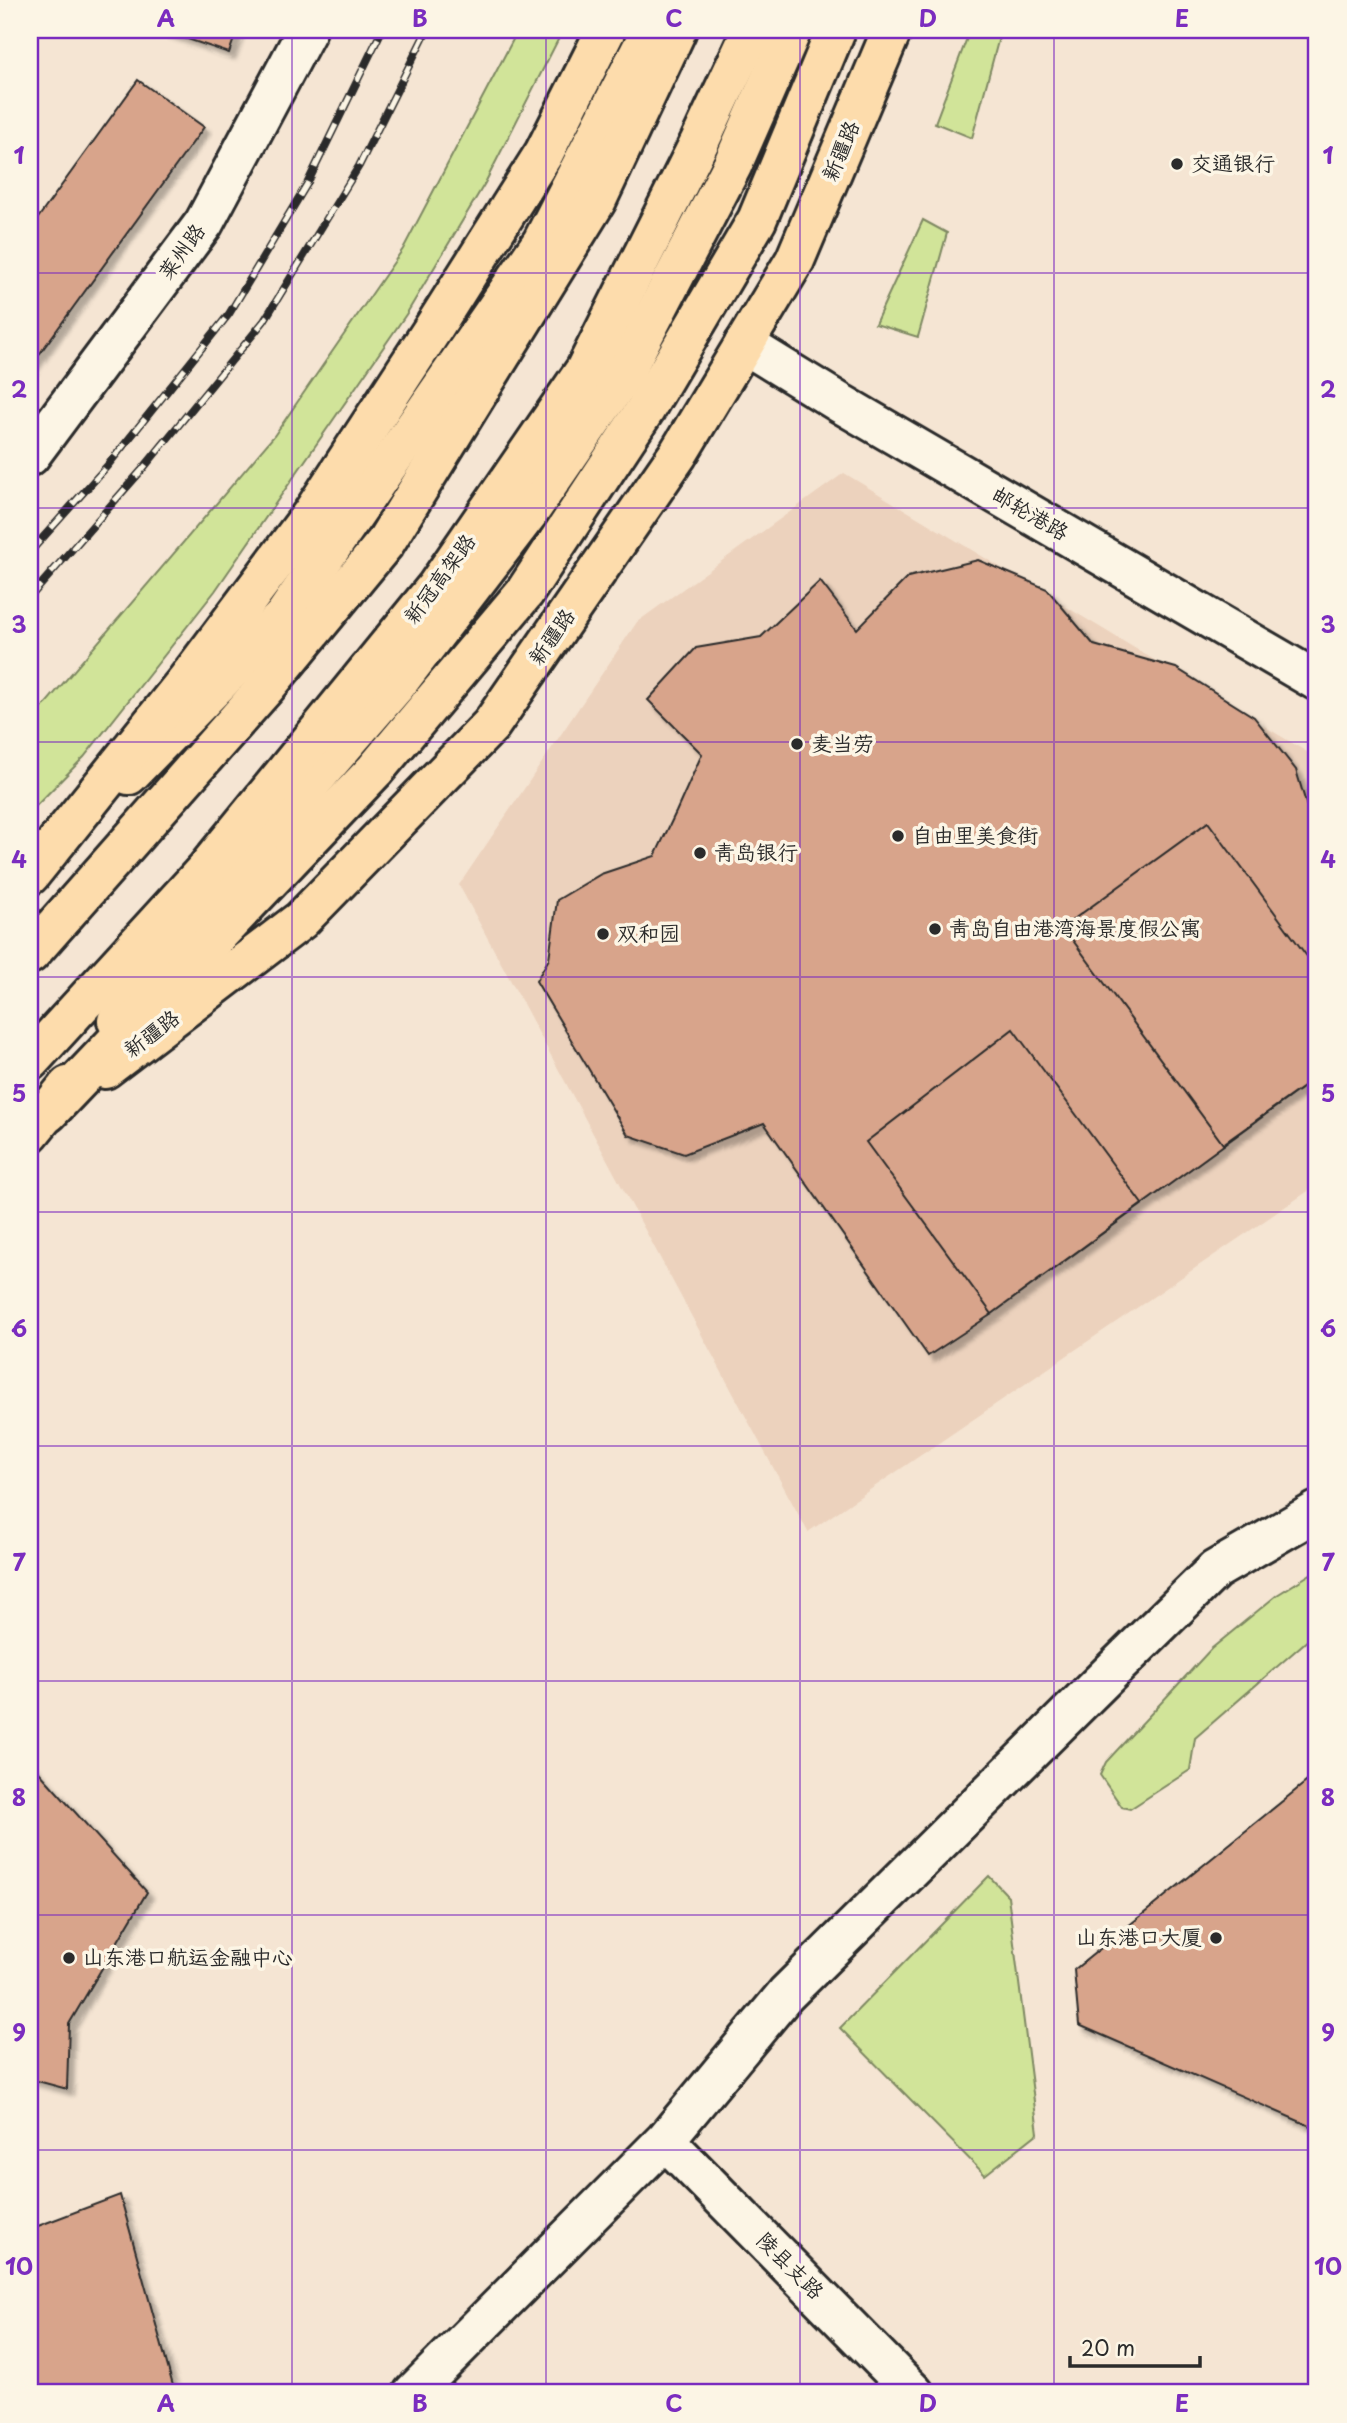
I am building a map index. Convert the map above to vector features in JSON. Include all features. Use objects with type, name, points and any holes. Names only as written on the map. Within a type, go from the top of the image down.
[{"type":"main road","points":[[30,875],[187,680],[311,515],[544,153],[606,30]]},
{"type":"main road","points":[[30,875],[284,616],[542,242],[651,30]]},
{"type":"main road","points":[[30,954],[266,687],[385,543],[597,200],[677,30]]},
{"type":"main road","name":"新冠高架路","points":[[30,1061],[207,868],[436,587],[584,370],[694,153],[752,30]]},
{"type":"main road","name":"新疆路","points":[[39,1123],[202,909],[405,673],[530,511],[622,377],[732,166],[792,30]]},
{"type":"main road","name":"新疆路","points":[[39,1123],[301,920],[491,724],[678,454],[794,260],[892,30]]},
{"type":"main road","points":[[39,1123],[375,770],[525,592],[645,410],[757,220],[836,31]]},
{"type":"street","name":"莱州路","points":[[30,456],[204,223],[307,30]]},
{"type":"street","name":"邮轮港路","points":[[744,344],[1317,681]]},
{"type":"street","points":[[413,2393],[665,2140],[786,1994],[1215,1570],[1317,1511]]},
{"type":"street","name":"陵县支路","points":[[665,2140],[915,2393]]},
{"type":"shaded area","name":"青岛自由港湾海景度假公寓","points":[[844,473],[1317,758],[1317,1185],[808,1532],[459,885],[637,622]]},
{"type":"green space","points":[[518,30],[563,30],[485,183],[407,313],[215,591],[84,757],[30,812],[30,722],[274,436],[403,249]]},
{"type":"green space","points":[[970,30],[1001,30],[972,138],[935,123]]},
{"type":"green space","points":[[923,220],[947,233],[918,337],[875,324]]},
{"type":"green space","points":[[1317,1570],[1317,1632],[1195,1738],[1190,1770],[1130,1809],[1122,1807],[1100,1775],[1106,1762],[1211,1649],[1277,1595]]},
{"type":"green space","points":[[989,1876],[1008,1896],[1038,2133],[985,2175],[840,2028]]},
{"type":"building","points":[[161,30],[237,30],[229,53]]},
{"type":"building","points":[[138,80],[204,127],[30,367],[30,229]]},
{"type":"building","name":"青岛自由港湾海景度假公寓","points":[[978,560],[1047,589],[1094,645],[1176,668],[1254,717],[1296,770],[1317,840],[1317,1077],[992,1314],[928,1356],[764,1123],[684,1154],[628,1135],[536,981],[549,959],[557,900],[601,874],[655,856],[702,754],[648,700],[696,648],[761,637],[820,581],[857,629],[908,577]]},
{"type":"building","points":[[1208,822],[1317,970],[1317,1077],[1223,1144],[1063,927]]},
{"type":"building","points":[[1013,1029],[1142,1204],[992,1314],[866,1142]]},
{"type":"building","name":"山东港口航运金融中心","points":[[30,1762],[147,1892],[69,2024],[67,2089],[30,2079]]},
{"type":"building","name":"山东港口大厦","points":[[1317,1773],[1317,2129],[1079,2025],[1074,1970]]},
{"type":"building","points":[[120,2195],[175,2393],[30,2393],[30,2229]]},
{"type":"railway","points":[[30,552],[108,465],[229,314],[307,184],[382,30]]},
{"type":"railway","points":[[30,597],[141,471],[264,321],[359,166],[427,30]]},
{"type":"place","name":"交通银行","points":[[1177,164]]},
{"type":"place","name":"麦当劳","points":[[797,744]]},
{"type":"place","name":"自由里美食街","points":[[898,836]]},
{"type":"place","name":"青岛银行","points":[[700,853]]},
{"type":"place","name":"青岛自由港湾海景度假公寓","points":[[935,929]]},
{"type":"place","name":"双和园","points":[[603,934]]},
{"type":"place","name":"山东港口大厦","points":[[1216,1938]]},
{"type":"place","name":"山东港口航运金融中心","points":[[69,1958]]}]
